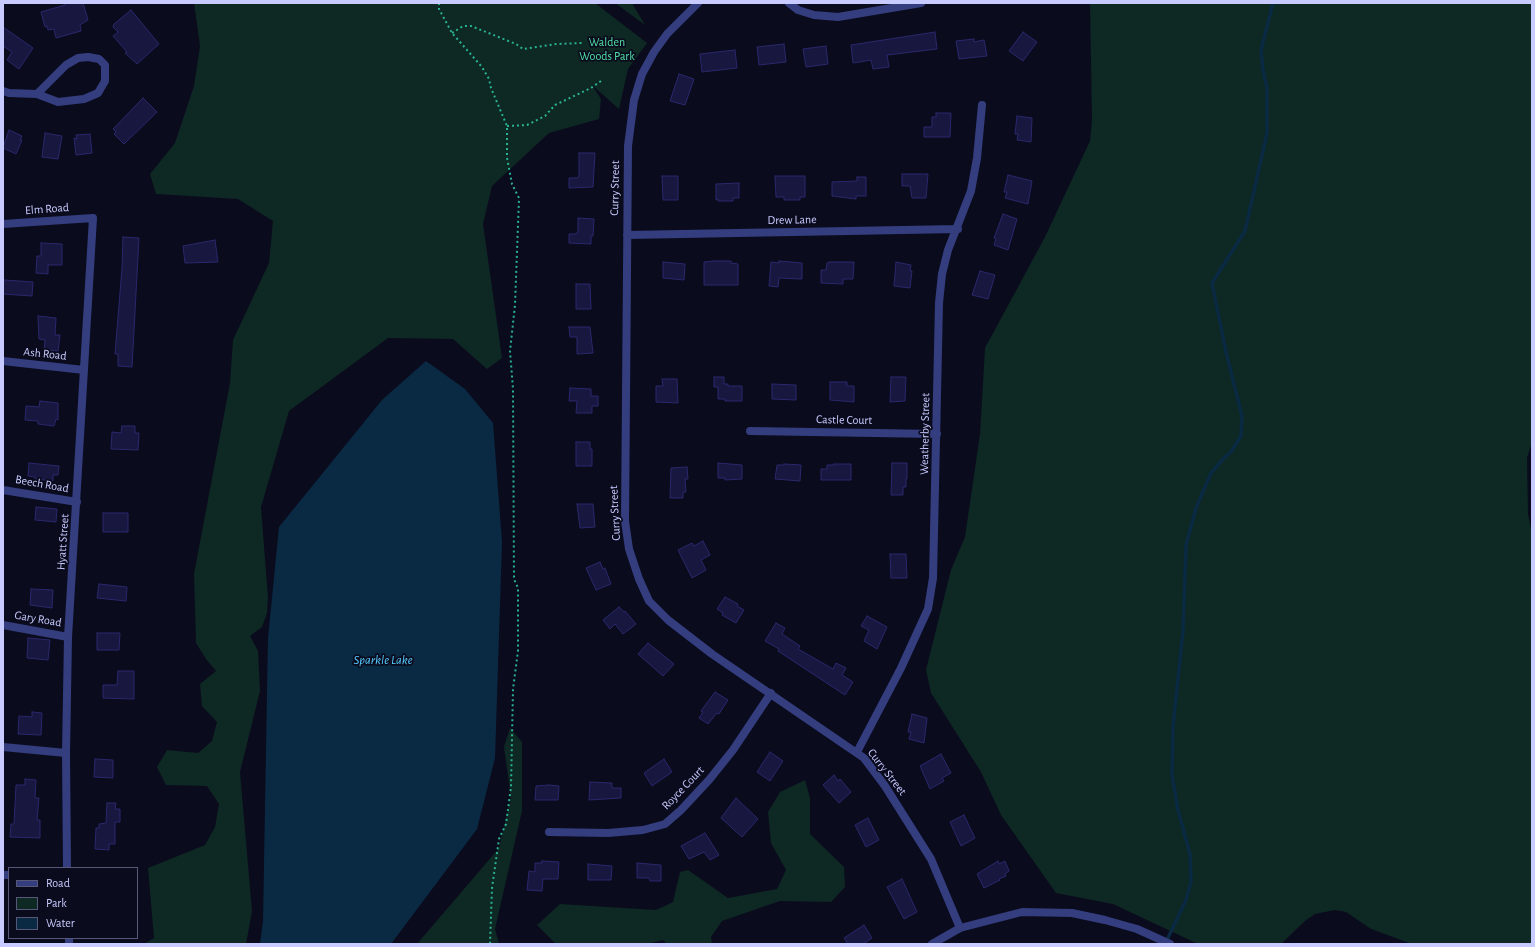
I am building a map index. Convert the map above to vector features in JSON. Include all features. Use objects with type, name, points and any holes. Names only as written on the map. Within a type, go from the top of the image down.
[{"type":"street","name":"Curry Street","points":[[698,3],[667,34],[654,52],[642,74],[634,100],[628,146],[625,521],[631,555],[639,580],[649,601],[668,620],[712,654],[864,758],[885,786],[932,859],[960,928]]},
{"type":"street","points":[[789,3],[798,10],[814,15],[838,17],[921,3]]},
{"type":"street","points":[[3,91],[9,93],[37,94],[58,102],[84,99],[98,93],[105,81],[105,65],[99,59],[88,57],[78,58],[66,65],[37,94]]},
{"type":"street","name":"Weatherby Street","points":[[857,752],[901,668],[928,609],[933,578],[939,303],[942,274],[948,250],[958,228],[971,191],[977,158],[982,105]]},
{"type":"street","name":"Elm Road","points":[[3,224],[93,218]]},
{"type":"street","name":"Hyatt Street","points":[[67,867],[66,753],[68,637],[93,218]]},
{"type":"street","name":"Drew Lane","points":[[627,235],[958,228]]},
{"type":"street","name":"Ash Road","points":[[3,361],[84,370]]},
{"type":"street","name":"Castle Court","points":[[750,430],[937,434]]},
{"type":"street","name":"Beech Road","points":[[3,490],[77,502]]},
{"type":"street","name":"Gary Road","points":[[3,625],[68,637]]},
{"type":"street","name":"Royce Court","points":[[549,832],[608,833],[642,830],[664,824],[681,810],[709,780],[733,750],[771,693]]},
{"type":"street","points":[[3,747],[66,753]]},
{"type":"street","points":[[932,944],[960,928],[1022,912],[1072,913],[1137,929],[1170,944]]},
{"type":"path","points":[[439,3],[439,9],[452,33],[485,73],[507,126],[507,158],[512,184],[519,198],[515,305],[510,351],[513,389],[514,579],[518,588],[518,651],[513,689],[511,787],[506,824],[499,838],[495,867],[490,944]]},
{"type":"path","points":[[452,33],[463,26],[471,26],[502,38],[523,49],[557,44],[582,43]]},
{"type":"path","points":[[507,126],[527,125],[545,116],[555,105],[591,88],[601,81]]},
{"type":"green space","name":"Walden Woods Park","points":[[194,3],[595,3],[647,43],[628,69],[619,109],[592,85],[601,99],[599,119],[549,133],[492,186],[483,224],[502,358],[487,369],[453,339],[388,338],[289,411],[261,507],[268,598],[267,613],[262,627],[250,636],[258,651],[260,691],[240,772],[252,911],[246,944],[144,944],[154,938],[148,868],[205,845],[215,827],[219,804],[207,786],[166,785],[157,767],[167,750],[198,753],[212,741],[217,722],[202,706],[200,684],[216,671],[196,643],[194,574],[230,383],[233,340],[269,263],[273,221],[238,199],[156,194],[150,174],[175,143],[194,86],[200,46]]},
{"type":"green space","points":[[615,3],[632,3],[645,25]]},
{"type":"green space","points":[[1090,3],[1532,3],[1532,442],[1527,458],[1528,514],[1532,533],[1532,944],[1412,944],[1371,929],[1346,912],[1335,910],[1315,914],[1305,921],[1281,944],[1198,944],[1113,904],[1056,893],[1001,815],[981,772],[931,693],[926,670],[951,570],[965,537],[980,434],[985,348],[1045,237],[1090,141],[1092,120]]},
{"type":"green space","points":[[510,728],[522,742],[522,811],[495,929],[499,944],[417,944],[499,848],[511,798],[504,747]]},
{"type":"green space","points":[[805,780],[810,798],[810,834],[844,867],[845,887],[831,902],[780,901],[722,921],[711,937],[712,944],[667,944],[663,940],[647,944],[556,944],[537,925],[560,904],[656,910],[673,902],[680,872],[688,870],[728,898],[777,889],[786,870],[771,843],[768,812],[780,792]]},
{"type":"water","name":"Sparkle Lake","points":[[426,361],[465,389],[493,423],[502,542],[495,758],[477,829],[391,944],[260,944],[263,921],[268,638],[279,527],[382,400]]},
{"type":"building","points":[[64,3],[83,3],[88,20],[80,25],[81,31],[56,38],[54,29],[48,30],[47,26],[45,27],[41,12],[65,5]]},
{"type":"building","points":[[131,10],[159,44],[137,64],[125,53],[127,52],[113,36],[118,32],[113,27],[114,24]]},
{"type":"building","points":[[3,27],[33,48],[19,69],[7,60],[12,52],[3,46]]},
{"type":"building","points":[[935,32],[937,49],[887,55],[889,67],[873,69],[871,60],[853,63],[851,45]]},
{"type":"building","points":[[1023,32],[1037,42],[1023,61],[1009,51]]},
{"type":"building","points":[[974,39],[974,42],[984,40],[987,56],[959,59],[956,41]]},
{"type":"building","points":[[784,44],[786,62],[759,65],[757,47]]},
{"type":"building","points":[[826,46],[828,64],[806,67],[803,49]]},
{"type":"building","points":[[735,50],[737,68],[702,72],[700,54]]},
{"type":"building","points":[[679,74],[694,79],[685,105],[670,101]]},
{"type":"building","points":[[143,98],[157,112],[124,144],[114,134],[116,132],[113,129]]},
{"type":"building","points":[[936,113],[951,113],[950,137],[924,137],[924,127],[932,127],[932,117],[936,117]]},
{"type":"building","points":[[1017,116],[1032,118],[1031,142],[1017,140],[1018,134],[1015,134]]},
{"type":"building","points":[[9,130],[22,136],[20,140],[22,140],[16,154],[3,148]]},
{"type":"building","points":[[45,133],[62,136],[58,159],[42,157]]},
{"type":"building","points":[[90,134],[92,153],[76,155],[74,138],[77,139],[76,135]]},
{"type":"building","points":[[579,153],[595,153],[593,187],[569,188],[569,178],[577,178],[579,176]]},
{"type":"building","points":[[902,174],[928,174],[926,198],[912,198],[910,186],[902,186]]},
{"type":"building","points":[[1008,175],[1032,181],[1028,204],[1005,198],[1007,192],[1004,192]]},
{"type":"building","points":[[662,176],[678,176],[678,200],[663,200]]},
{"type":"building","points":[[775,176],[805,176],[805,197],[800,197],[800,200],[784,200],[784,197],[776,197]]},
{"type":"building","points":[[857,177],[866,177],[866,196],[856,196],[856,199],[832,196],[832,182],[857,181]]},
{"type":"building","points":[[739,183],[739,198],[733,198],[733,201],[716,200],[716,184]]},
{"type":"building","points":[[1003,214],[1017,219],[1008,250],[994,245],[996,239],[994,238]]},
{"type":"building","points":[[578,218],[594,219],[591,244],[569,243],[569,234],[576,234],[578,231]]},
{"type":"building","points":[[123,237],[139,238],[132,367],[118,366],[118,354],[115,354]]},
{"type":"building","points":[[215,240],[218,262],[185,263],[183,246]]},
{"type":"building","points":[[41,243],[62,244],[62,265],[48,265],[48,274],[36,273],[37,256],[41,256]]},
{"type":"building","points":[[731,261],[731,263],[738,264],[738,285],[704,285],[704,262]]},
{"type":"building","points":[[779,261],[802,263],[802,279],[779,278],[778,287],[769,286],[771,262],[779,263]]},
{"type":"building","points":[[663,262],[685,264],[684,280],[663,278]]},
{"type":"building","points":[[854,262],[853,279],[843,279],[843,284],[821,283],[821,270],[826,270],[827,263]]},
{"type":"building","points":[[896,262],[911,265],[910,271],[912,271],[910,288],[894,286]]},
{"type":"building","points":[[980,271],[995,275],[988,299],[972,295]]},
{"type":"building","points":[[4,280],[33,282],[32,296],[3,294]]},
{"type":"building","points":[[576,284],[590,284],[591,309],[576,309]]},
{"type":"building","points":[[38,316],[56,318],[55,335],[60,335],[58,351],[44,350],[45,340],[39,339]]},
{"type":"building","points":[[569,327],[590,327],[593,353],[577,354],[577,337],[570,337]]},
{"type":"building","points":[[714,377],[724,377],[724,384],[728,384],[728,386],[742,386],[742,401],[725,401],[725,399],[718,399],[718,387],[714,387]]},
{"type":"building","points":[[891,377],[906,377],[905,401],[890,402]]},
{"type":"building","points":[[662,379],[677,379],[678,403],[656,402],[656,386],[663,386]]},
{"type":"building","points":[[830,382],[847,382],[847,386],[854,386],[854,402],[830,400]]},
{"type":"building","points":[[772,384],[796,385],[796,400],[772,399]]},
{"type":"building","points":[[570,388],[591,389],[591,396],[598,396],[598,406],[592,406],[592,413],[576,413],[577,401],[569,401]]},
{"type":"building","points":[[40,401],[58,403],[58,420],[56,419],[54,426],[38,424],[38,421],[25,420],[26,406],[39,407]]},
{"type":"building","points":[[122,426],[135,426],[135,433],[139,433],[138,450],[111,449],[112,432],[121,433]]},
{"type":"building","points":[[576,442],[590,442],[590,449],[592,449],[592,466],[576,466]]},
{"type":"building","points":[[29,463],[59,466],[58,475],[53,475],[53,481],[35,479],[35,477],[28,476]]},
{"type":"building","points":[[718,463],[742,465],[742,479],[725,480],[725,478],[718,478]]},
{"type":"building","points":[[892,463],[907,463],[906,487],[903,487],[903,495],[891,495]]},
{"type":"building","points":[[851,464],[851,480],[821,480],[821,469],[827,469],[827,465]]},
{"type":"building","points":[[777,465],[801,465],[800,481],[775,479]]},
{"type":"building","points":[[687,467],[688,479],[685,479],[686,492],[683,492],[683,498],[670,498],[671,468]]},
{"type":"building","points":[[577,504],[593,504],[595,527],[580,528]]},
{"type":"building","points":[[36,507],[57,509],[56,522],[35,520]]},
{"type":"building","points":[[103,513],[128,513],[128,532],[103,532]]},
{"type":"building","points":[[703,541],[710,555],[701,560],[706,570],[692,578],[678,550],[692,543],[694,546]]},
{"type":"building","points":[[890,554],[906,554],[907,578],[891,578]]},
{"type":"building","points":[[600,562],[603,569],[605,568],[611,584],[596,590],[586,568]]},
{"type":"building","points":[[99,584],[127,587],[126,601],[97,598]]},
{"type":"building","points":[[31,589],[53,590],[52,608],[30,605]]},
{"type":"building","points":[[725,597],[738,604],[737,606],[744,610],[736,623],[722,615],[723,613],[717,609]]},
{"type":"building","points":[[619,607],[624,612],[625,611],[636,624],[623,634],[615,624],[610,629],[603,620]]},
{"type":"building","points":[[867,616],[887,627],[877,649],[864,641],[869,630],[861,626]]},
{"type":"building","points":[[776,623],[785,628],[782,634],[800,646],[798,649],[833,669],[836,663],[846,668],[842,675],[853,682],[845,695],[778,651],[779,649],[765,641]]},
{"type":"building","points":[[97,633],[120,633],[119,650],[97,650]]},
{"type":"building","points":[[28,638],[50,640],[48,660],[27,658]]},
{"type":"building","points":[[648,643],[674,664],[663,676],[638,654]]},
{"type":"building","points":[[118,671],[134,671],[134,699],[103,698],[103,685],[117,685]]},
{"type":"building","points":[[715,692],[728,700],[719,714],[717,713],[708,724],[699,718],[703,712],[701,711]]},
{"type":"building","points":[[32,712],[42,713],[41,735],[18,734],[19,716],[32,717]]},
{"type":"building","points":[[912,714],[927,718],[924,743],[909,739],[911,732],[908,732]]},
{"type":"building","points":[[770,752],[783,761],[770,781],[757,772]]},
{"type":"building","points":[[941,754],[951,773],[942,778],[944,781],[930,789],[920,766]]},
{"type":"building","points":[[95,759],[113,760],[113,778],[94,777]]},
{"type":"building","points":[[664,759],[672,772],[652,786],[644,773]]},
{"type":"building","points":[[834,775],[838,781],[840,779],[851,792],[839,803],[823,785]]},
{"type":"building","points":[[25,779],[36,780],[35,798],[39,798],[37,820],[40,820],[40,838],[10,837],[11,824],[14,824],[16,785],[25,785]]},
{"type":"building","points":[[590,782],[612,783],[612,788],[621,788],[621,798],[589,800]]},
{"type":"building","points":[[536,786],[559,786],[558,800],[535,800]]},
{"type":"building","points":[[736,798],[758,819],[742,837],[721,818]]},
{"type":"building","points":[[107,803],[116,803],[115,809],[120,809],[120,822],[115,822],[115,844],[109,844],[109,850],[95,849],[96,828],[99,828],[99,824],[106,823]]},
{"type":"building","points":[[964,815],[975,838],[961,846],[950,822]]},
{"type":"building","points":[[868,818],[879,840],[866,847],[855,825]]},
{"type":"building","points":[[705,833],[719,855],[710,860],[704,852],[689,859],[681,846]]},
{"type":"building","points":[[542,861],[559,862],[558,879],[543,879],[542,891],[527,890],[529,871],[535,872],[535,863],[542,863]]},
{"type":"building","points":[[998,861],[999,864],[1005,861],[1009,871],[1005,874],[1006,876],[984,888],[977,874]]},
{"type":"building","points":[[637,863],[661,865],[661,881],[650,881],[649,878],[637,878]]},
{"type":"building","points":[[588,864],[612,866],[611,880],[588,880]]},
{"type":"building","points":[[902,879],[917,912],[904,919],[887,887]]},
{"type":"building","points":[[864,925],[872,938],[863,944],[848,944],[844,938]]},
{"type":"waterway","points":[[1166,942],[1186,900],[1191,882],[1190,854],[1178,810],[1172,775],[1173,726],[1183,631],[1186,545],[1196,508],[1211,473],[1231,452],[1241,436],[1242,416],[1226,352],[1212,283],[1245,231],[1267,133],[1267,88],[1261,50],[1273,3]]}]
